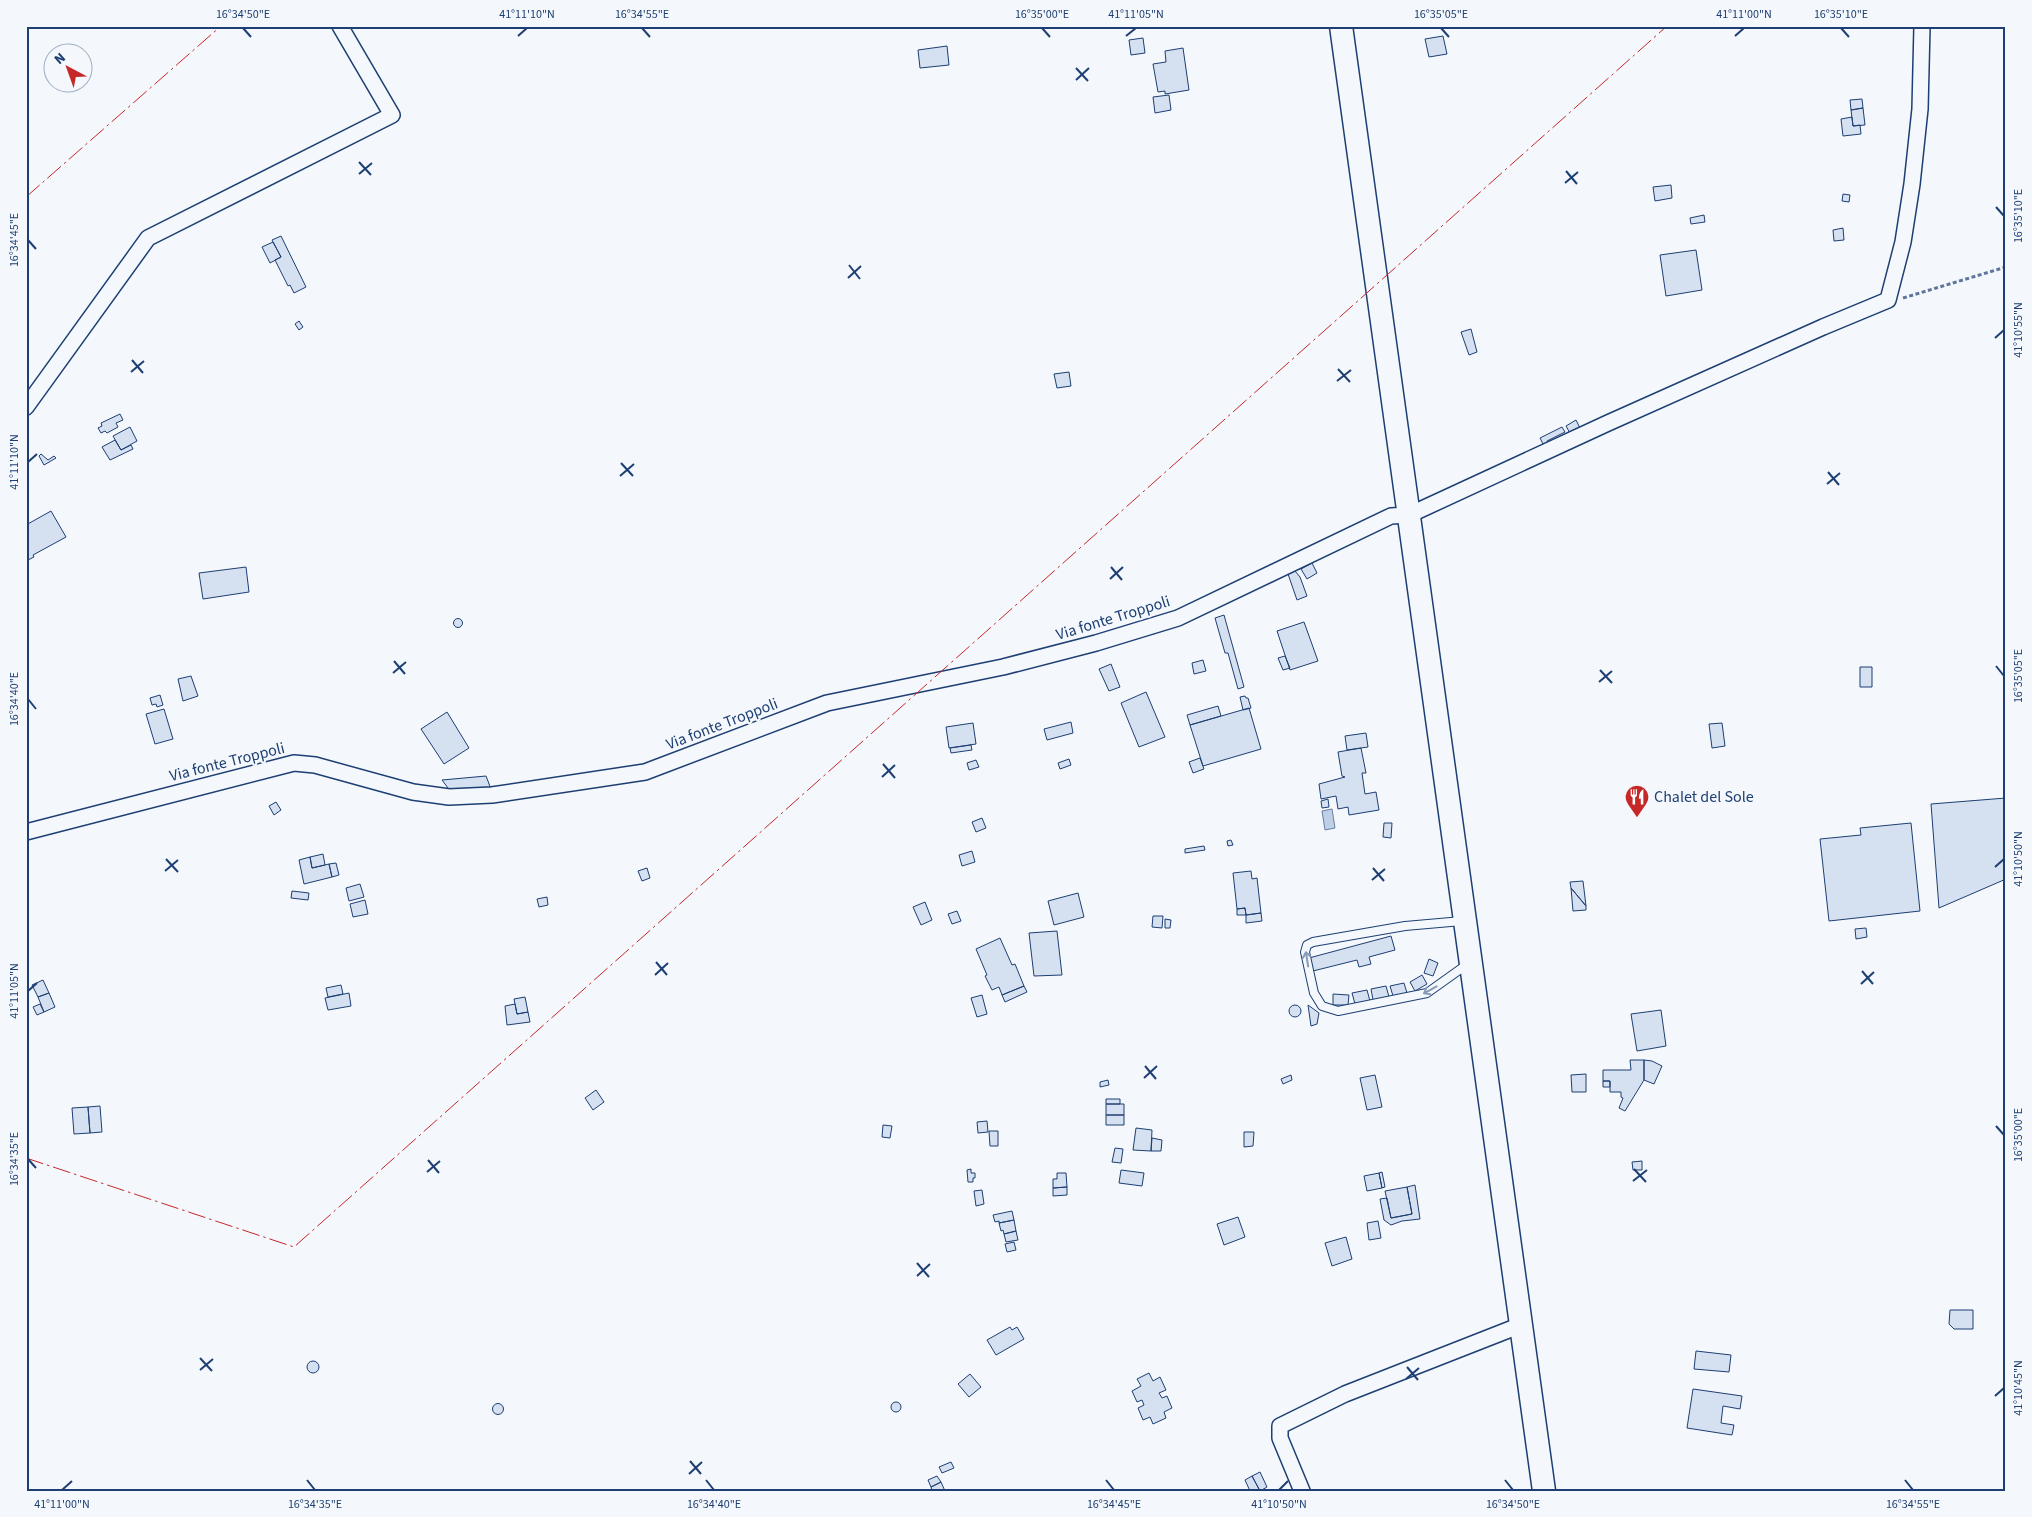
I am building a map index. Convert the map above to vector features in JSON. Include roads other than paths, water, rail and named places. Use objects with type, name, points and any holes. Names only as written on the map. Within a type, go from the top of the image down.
[{"type":"main road","points":[[1341,26],[1544,1491]]},
{"type":"street","points":[[26,407],[148,238],[392,115],[340,26]]},
{"type":"street","name":"Via fonte Troppoli","points":[[26,832],[294,763],[315,765],[413,792],[449,798],[492,795],[645,772],[827,704],[1002,667],[1096,643],[1178,618],[1391,516],[1409,515],[1698,383],[1888,300],[1903,242],[1912,184],[1920,109],[1922,26]]},
{"type":"street","points":[[1302,1491],[1280,1438],[1280,1426],[1345,1394],[1521,1325]]},
{"type":"lane","points":[[1465,921],[1405,926],[1313,942],[1307,945],[1305,952],[1317,1000],[1322,1006],[1338,1011],[1427,993],[1470,962]]},
{"type":"water","points":[[1332,809],[1335,828],[1325,830],[1322,811]]},
{"type":"place","name":"Chalet del Sole","points":[[1637,818]]}]
